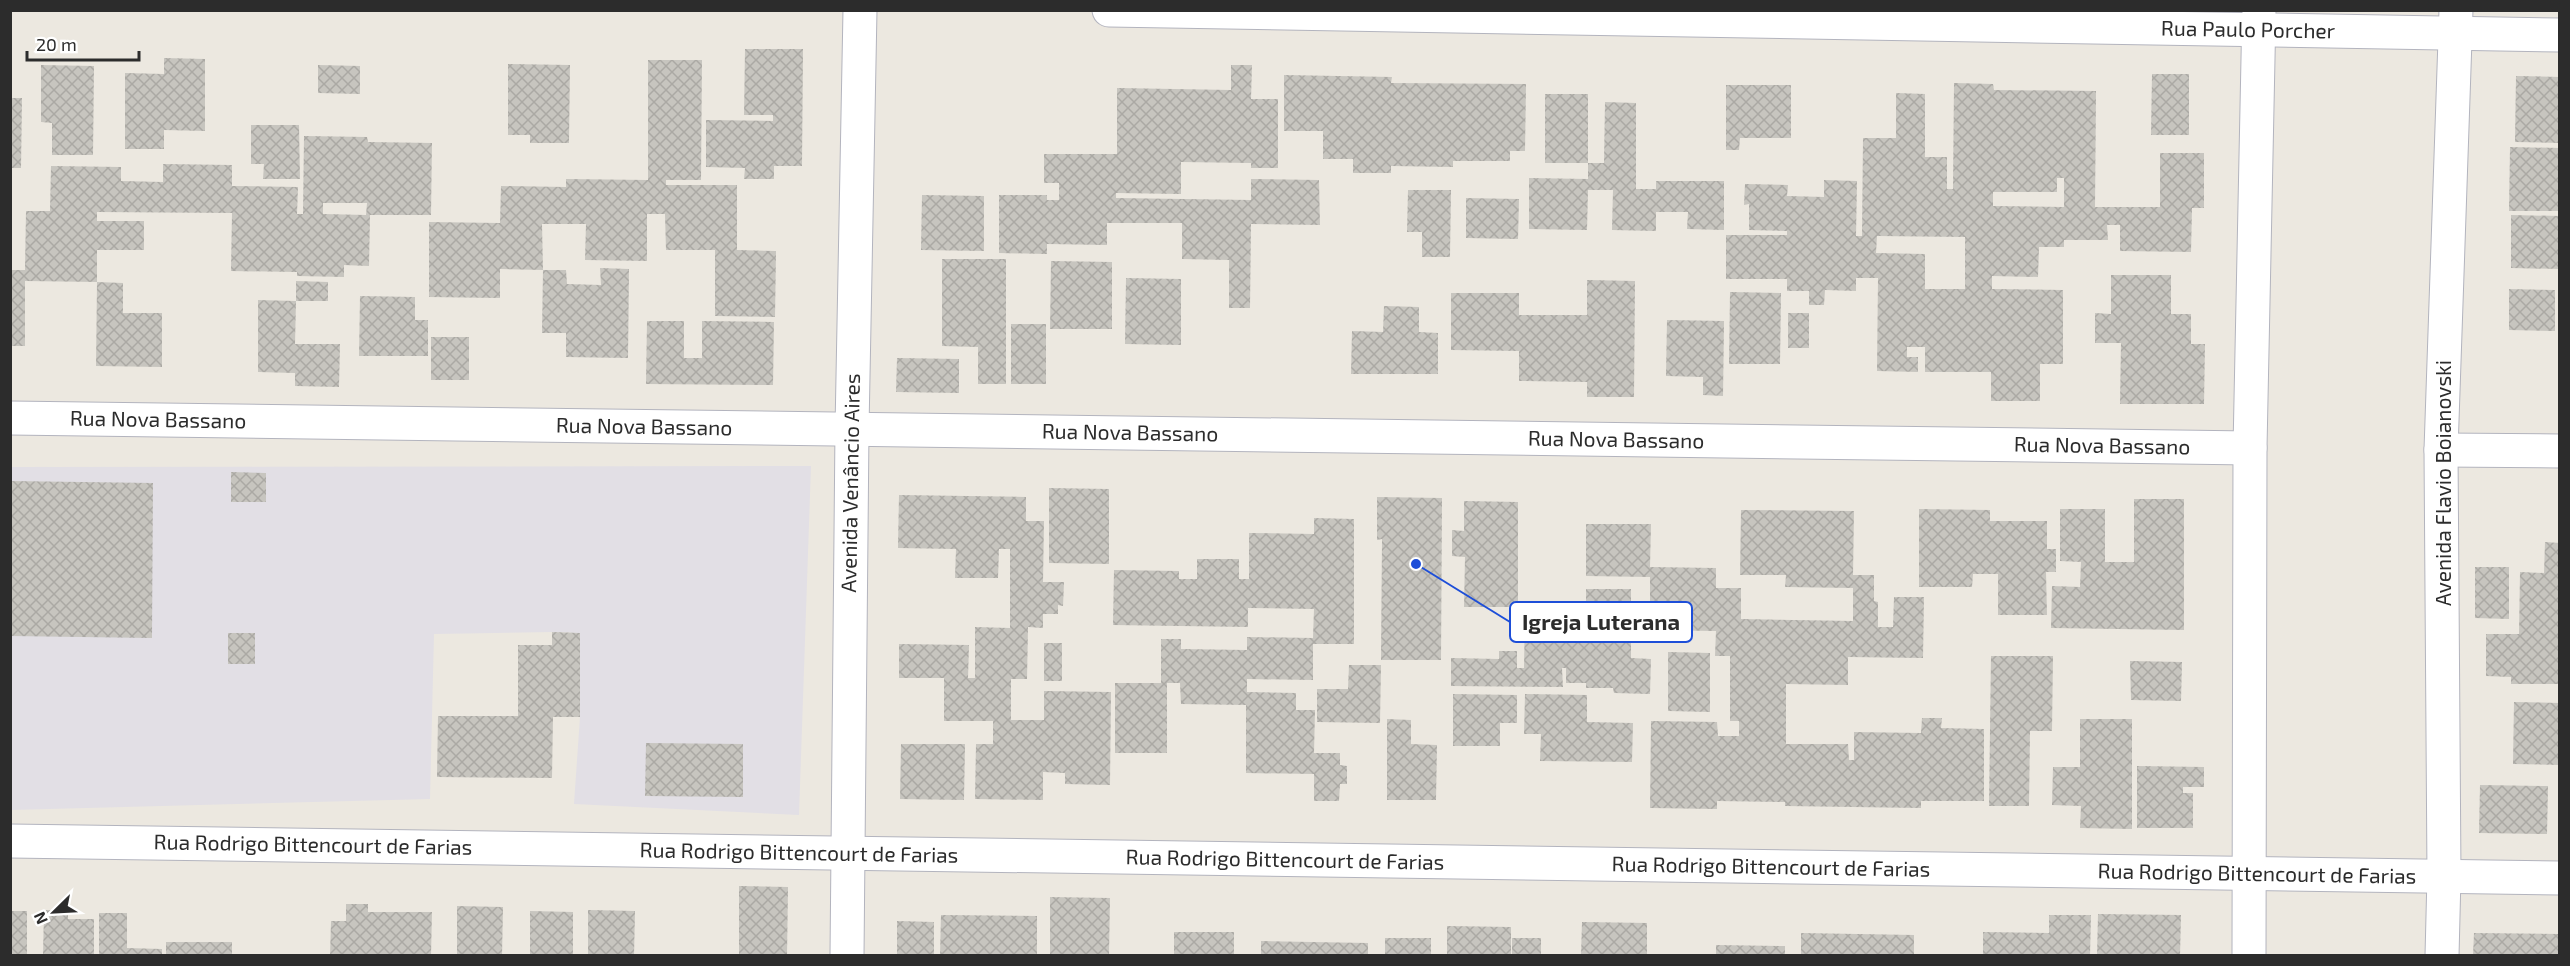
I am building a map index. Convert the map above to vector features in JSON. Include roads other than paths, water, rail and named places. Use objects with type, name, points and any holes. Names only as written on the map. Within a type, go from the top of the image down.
[{"type":"street","name":"Avenida Venâncio Aires","points":[[847,956],[852,429],[860,10]]},
{"type":"street","name":"Rua Paulo Porcher","points":[[1109,10],[2456,22],[2559,35]]},
{"type":"street","points":[[2249,956],[2250,448],[2259,20]]},
{"type":"street","name":"Avenida Flavio Boianovski","points":[[2442,956],[2444,876],[2441,450],[2456,22]]},
{"type":"street","name":"Rua Nova Bassano","points":[[10,418],[2250,448]]},
{"type":"street","points":[[2441,450],[2559,451]]},
{"type":"street","name":"Rua Rodrigo Bittencourt de Farias","points":[[10,841],[2559,878]]},
{"type":"place","name":"Igreja Luterana","points":[[1416,564]]}]
